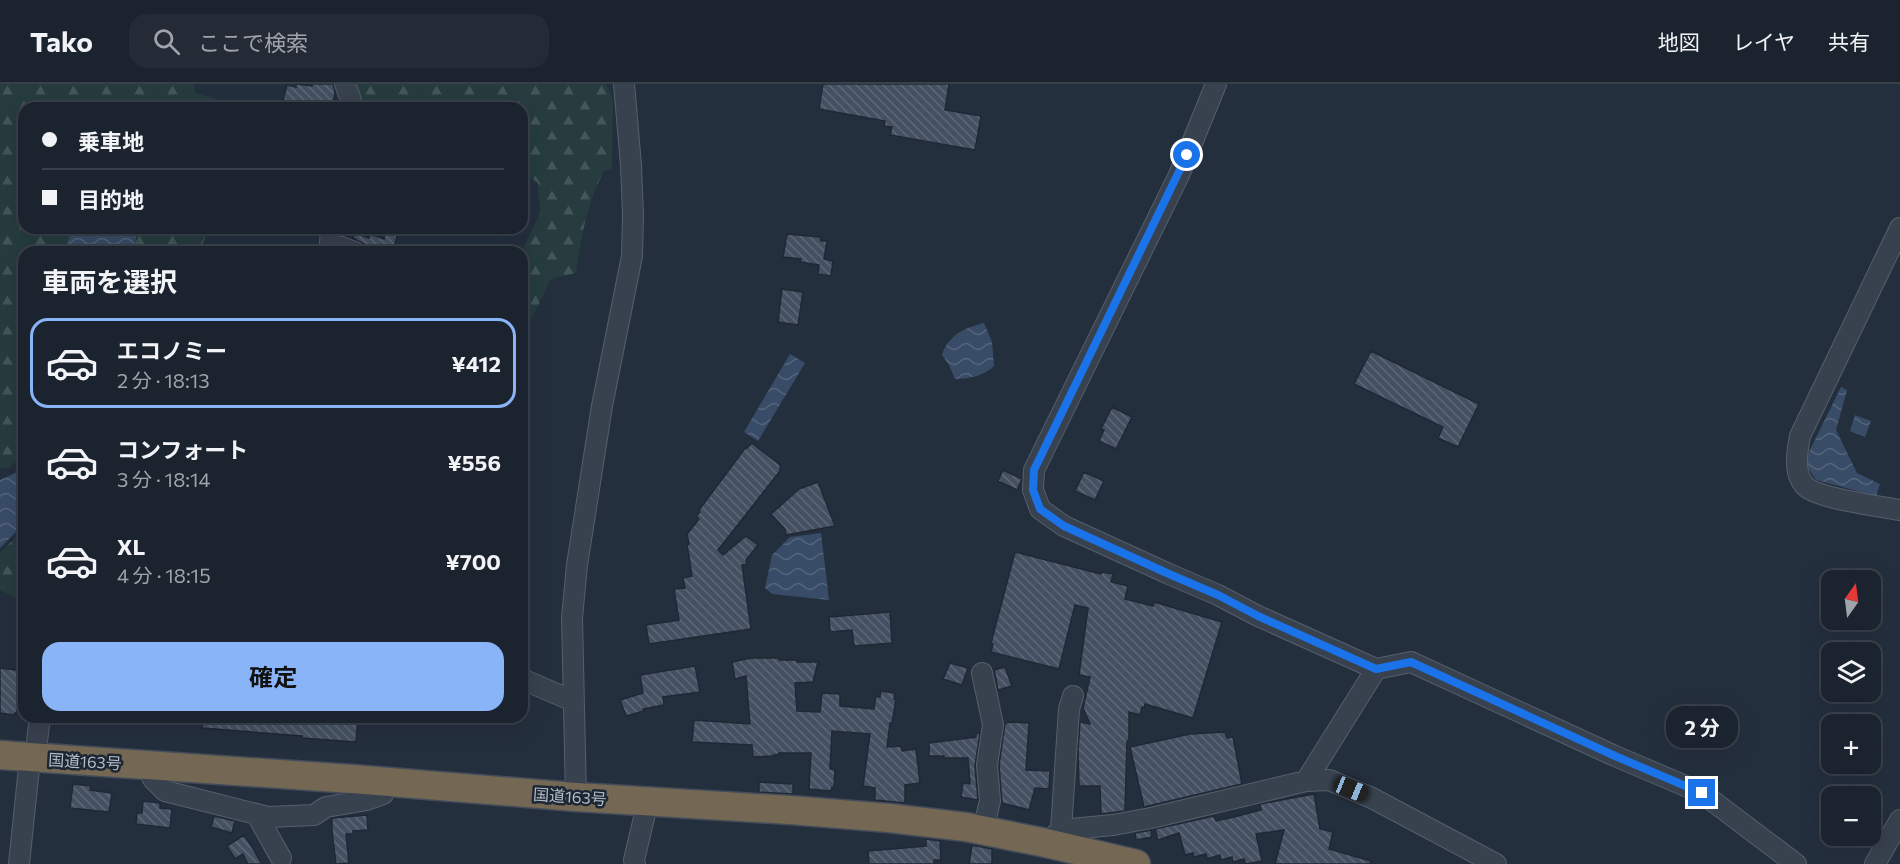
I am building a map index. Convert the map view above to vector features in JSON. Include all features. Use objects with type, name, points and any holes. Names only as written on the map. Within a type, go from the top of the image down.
[{"type":"highway","name":"国道163号","points":[[22,757],[889,818],[983,831],[1054,836],[1117,862]]},
{"type":"street","points":[[345,84],[351,102]]},
{"type":"street","points":[[576,797],[572,618],[576,565],[602,406],[632,256],[632,165],[624,84]]},
{"type":"street","points":[[1216,84],[1179,175],[1034,470],[1033,490],[1040,509],[1064,526],[1376,669],[1411,662],[1615,756],[1702,793],[1796,864]]},
{"type":"street","points":[[1900,228],[1800,436],[1797,451],[1797,469],[1805,485],[1818,494],[1900,510]]},
{"type":"street","points":[[331,234],[330,243],[338,246]]},
{"type":"street","points":[[1306,781],[1376,669]]},
{"type":"street","points":[[982,674],[993,725],[987,765],[990,801],[983,831]]},
{"type":"street","points":[[528,682],[573,701]]},
{"type":"street","points":[[1072,696],[1054,836],[1141,820],[1306,781],[1329,780],[1372,798],[1496,864]]},
{"type":"street","points":[[19,864],[22,757],[30,723]]},
{"type":"street","points":[[22,757],[37,723]]},
{"type":"street","points":[[147,765],[153,779],[165,790],[268,817],[314,815],[326,807],[367,800],[383,794],[388,781]]},
{"type":"street","points":[[635,864],[648,801]]},
{"type":"street","points":[[257,814],[281,858]]},
{"type":"street","points":[[1875,864],[1900,820]]},
{"type":"green space","points":[[0,84],[194,84],[195,93],[227,102],[18,102],[18,234],[206,234],[202,246],[18,246],[18,459],[9,468],[0,468]]},
{"type":"green space","points":[[350,84],[606,84],[613,99],[612,169],[604,171],[593,195],[576,273],[551,279],[532,318],[528,320],[528,246],[525,246],[540,213],[538,183],[528,176],[528,102],[356,102]]},
{"type":"green space","points":[[18,535],[18,599],[0,590],[0,553]]},
{"type":"water","points":[[71,234],[136,234],[134,246],[73,246],[67,243]]},
{"type":"water","points":[[984,323],[992,342],[994,366],[976,376],[955,379],[942,355],[948,342],[958,333]]},
{"type":"water","points":[[790,354],[805,363],[758,441],[744,432]]},
{"type":"water","points":[[1841,387],[1847,390],[1836,430],[1857,473],[1880,484],[1876,496],[1816,480],[1804,462]]},
{"type":"water","points":[[1855,415],[1871,421],[1865,437],[1850,431]]},
{"type":"water","points":[[18,472],[18,530],[0,548],[0,480]]},
{"type":"water","points":[[821,533],[829,600],[772,594],[765,588],[772,555],[790,537]]},
{"type":"building","points":[[296,84],[312,86],[312,84],[333,84],[334,102],[288,102],[283,100],[287,85],[296,87]]},
{"type":"building","points":[[823,84],[949,84],[945,110],[981,116],[975,150],[890,135],[892,127],[884,126],[885,121],[819,109]]},
{"type":"building","points":[[355,234],[358,234],[369,238],[370,234],[384,239],[385,234],[398,234],[394,246],[365,246],[353,238]]},
{"type":"building","points":[[787,234],[820,237],[821,241],[827,241],[824,259],[833,261],[831,276],[818,274],[819,265],[800,262],[801,259],[783,257]]},
{"type":"building","points":[[782,289],[803,292],[798,325],[778,322]]},
{"type":"building","points":[[1371,351],[1479,404],[1458,447],[1438,438],[1443,427],[1354,384]]},
{"type":"building","points":[[1112,407],[1132,417],[1116,449],[1099,441],[1104,430],[1101,429]]},
{"type":"building","points":[[752,443],[780,465],[780,471],[718,550],[723,555],[746,536],[758,545],[746,560],[747,565],[742,565],[751,629],[649,644],[646,625],[679,620],[674,589],[685,588],[683,578],[692,576],[687,534],[699,519],[696,516],[699,510],[746,447]]},
{"type":"building","points":[[1003,470],[1022,479],[1017,490],[998,481]]},
{"type":"building","points":[[1084,472],[1104,481],[1095,500],[1075,491]]},
{"type":"building","points":[[818,482],[835,526],[786,535],[785,529],[771,514],[799,489]]},
{"type":"building","points":[[1015,552],[1101,574],[1101,572],[1113,574],[1111,582],[1128,586],[1125,599],[1153,606],[1154,602],[1222,622],[1193,718],[1145,704],[1140,715],[1129,712],[1125,811],[1101,814],[1100,786],[1079,786],[1080,722],[1090,724],[1083,708],[1090,677],[1079,675],[1088,608],[1075,605],[1059,669],[991,652],[993,644],[991,643]]},
{"type":"building","points":[[890,612],[892,643],[854,646],[852,630],[830,632],[829,617]]},
{"type":"building","points":[[751,658],[818,662],[813,682],[795,683],[797,711],[820,712],[822,693],[840,694],[840,706],[874,709],[876,696],[880,697],[881,691],[895,693],[894,699],[896,700],[887,747],[901,746],[902,751],[916,749],[920,783],[905,785],[905,803],[875,800],[875,788],[863,786],[870,734],[832,731],[830,769],[835,770],[834,788],[832,787],[831,791],[809,789],[811,753],[779,753],[753,757],[752,745],[692,742],[694,720],[750,724],[746,676],[735,679],[732,662]]},
{"type":"building","points":[[950,663],[968,668],[962,685],[943,679]]},
{"type":"building","points":[[695,666],[700,692],[663,697],[664,705],[643,709],[644,711],[626,716],[620,700],[643,693],[640,675]]},
{"type":"building","points":[[1005,667],[1012,686],[998,690],[994,670]]},
{"type":"building","points":[[0,668],[18,670],[18,710],[14,715],[0,713]]},
{"type":"building","points":[[202,723],[358,723],[356,742],[202,728]]},
{"type":"building","points":[[1005,723],[1029,723],[1026,770],[1050,771],[1049,789],[1035,788],[1029,810],[1002,803],[999,765]]},
{"type":"building","points":[[1225,732],[1227,738],[1233,737],[1242,784],[1144,807],[1130,747],[1190,734]]},
{"type":"building","points":[[976,733],[980,733],[975,766],[978,800],[961,797],[963,783],[970,784],[968,758],[929,756],[929,743],[976,737]]},
{"type":"building","points":[[759,782],[793,784],[793,794],[759,792]]},
{"type":"building","points":[[73,784],[91,786],[90,790],[112,793],[109,812],[70,808]]},
{"type":"building","points":[[1314,794],[1320,829],[1333,832],[1329,849],[1371,861],[1370,864],[1275,864],[1284,830],[1256,834],[1262,861],[1246,864],[1244,859],[1233,862],[1232,857],[1221,860],[1220,855],[1207,859],[1206,854],[1194,857],[1193,853],[1185,855],[1179,833],[1158,840],[1155,829],[1214,816],[1216,821],[1261,810],[1260,804]]},
{"type":"building","points":[[143,801],[160,803],[160,808],[172,809],[170,828],[136,824],[137,813],[142,813]]},
{"type":"building","points":[[367,815],[368,830],[346,834],[349,863],[336,864],[332,818]]},
{"type":"building","points":[[214,816],[235,821],[232,833],[211,827]]},
{"type":"building","points":[[1151,830],[1152,837],[1136,840],[1135,833]]},
{"type":"building","points":[[244,835],[262,864],[248,864],[243,854],[235,859],[227,846]]},
{"type":"building","points":[[926,839],[940,841],[941,860],[934,860],[934,864],[869,864],[868,851],[926,846]]},
{"type":"building","points":[[972,845],[992,849],[992,864],[969,864]]},
{"type":"route","points":[[1187,155],[1034,470],[1033,490],[1040,509],[1064,526],[1101,544],[1218,595],[1258,616],[1376,669],[1411,662],[1615,756],[1702,793]]}]
